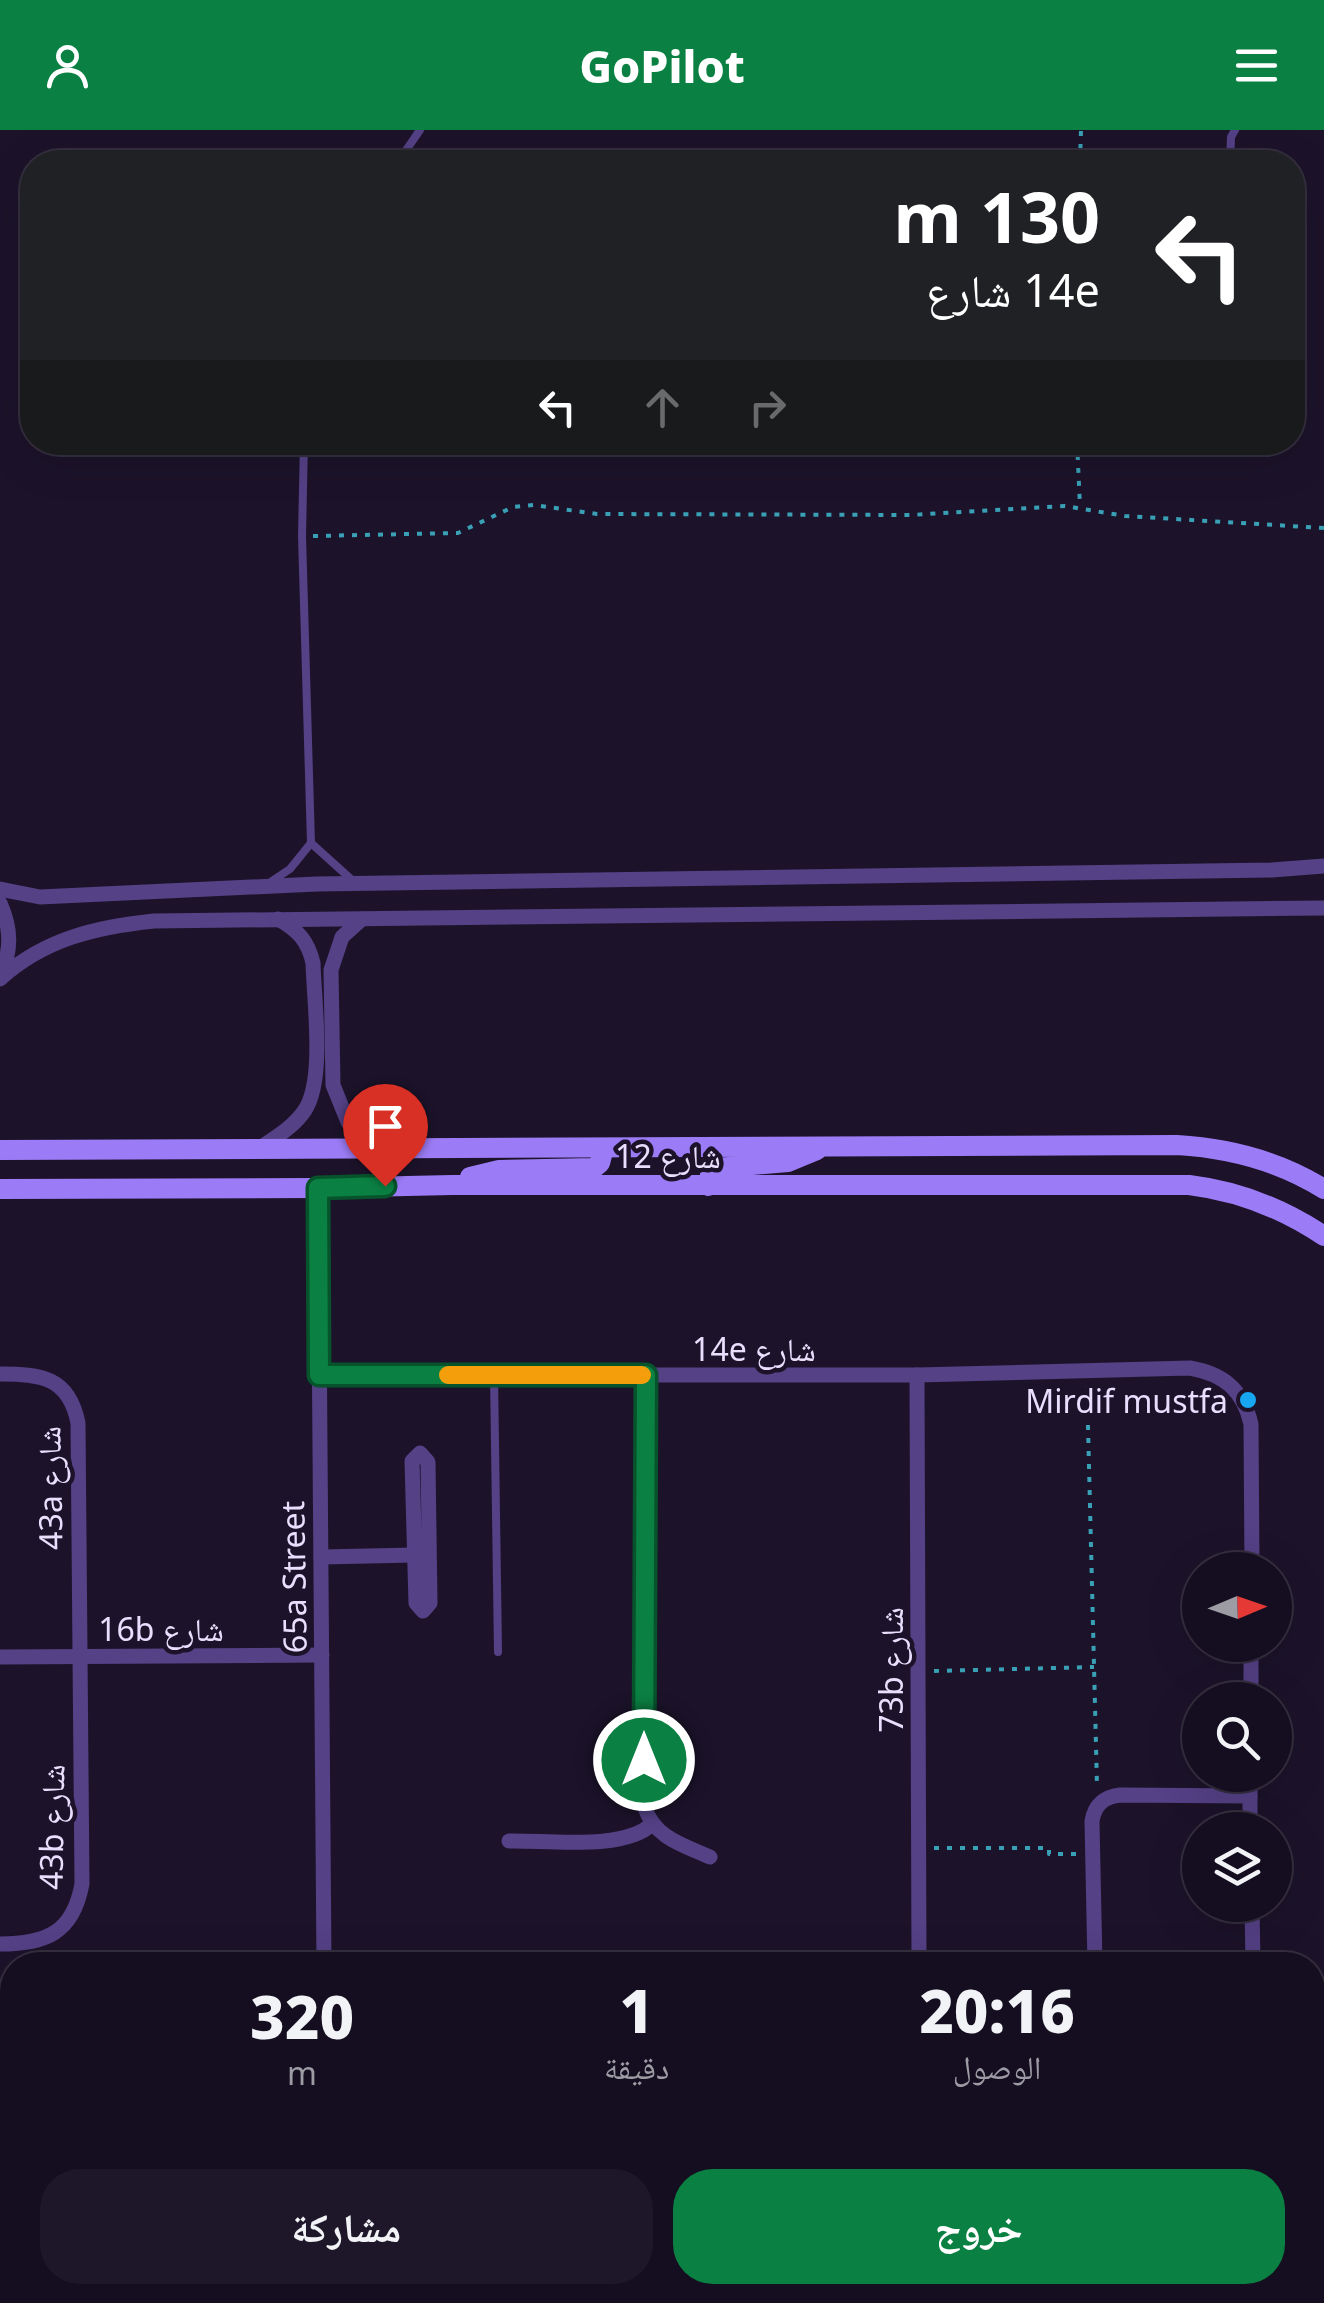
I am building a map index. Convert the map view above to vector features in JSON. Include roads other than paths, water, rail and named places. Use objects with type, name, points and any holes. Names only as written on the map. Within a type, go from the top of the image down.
[{"type":"street","points":[[0,888],[40,896],[262,886],[1272,870],[1324,866]]},
{"type":"street","points":[[1272,870],[1324,878]]},
{"type":"street","points":[[0,903],[10,928],[10,953],[1,978]]},
{"type":"street","points":[[1,978],[52,943],[82,932],[154,921],[1324,908]]},
{"type":"street","points":[[364,918],[342,936],[331,970],[333,1085],[348,1122],[360,1133],[404,1149]]},
{"type":"street","points":[[257,1150],[294,1124],[306,1108],[315,1076],[313,964],[309,947],[302,935],[278,919]]},
{"type":"street","points":[[708,1186],[710,1175],[717,1168],[788,1162],[822,1146]]},
{"type":"street","name":"شارع 12","points":[[0,1150],[1199,1146],[1269,1162],[1324,1190]]},
{"type":"street","points":[[452,1184],[499,1170],[594,1168],[600,1163],[604,1148]]},
{"type":"street","name":"شارع 12","points":[[0,1189],[452,1184],[1189,1185],[1247,1196],[1302,1221],[1324,1236]]},
{"type":"street","name":"65a Street","points":[[318,1188],[324,1952]]},
{"type":"street","name":"14e شارع","points":[[319,1375],[917,1376],[1190,1368],[1208,1371],[1238,1391],[1247,1406],[1253,1442],[1252,1552]]},
{"type":"street","name":"43a شارع","points":[[0,1374],[34,1374],[48,1379],[69,1396],[75,1409],[78,1656]]},
{"type":"street","points":[[646,1375],[644,1798],[652,1824],[672,1840],[710,1857]]},
{"type":"street","name":"73b شارع","points":[[917,1376],[919,1952]]},
{"type":"street","points":[[420,1453],[428,1462],[430,1603],[423,1611],[416,1604],[414,1555],[412,1461],[420,1453]]},
{"type":"street","points":[[321,1557],[414,1555]]},
{"type":"street","name":"16b شارع","points":[[0,1657],[322,1655]]},
{"type":"street","name":"43b شارع","points":[[0,1944],[29,1944],[45,1938],[60,1929],[78,1901],[82,1884],[78,1656]]},
{"type":"street","points":[[1250,1792],[1250,1812]]},
{"type":"street","points":[[1095,1952],[1092,1820],[1098,1805],[1104,1799],[1120,1796],[1250,1796]]},
{"type":"street","points":[[508,1840],[619,1840],[638,1836],[652,1824]]},
{"type":"street","points":[[1252,1922],[1252,1952]]},
{"type":"lane","points":[[262,886],[290,869],[311,843],[302,536],[304,455]]},
{"type":"lane","points":[[311,843],[332,866],[358,884]]},
{"type":"lane","points":[[494,1375],[498,1652]]},
{"type":"place","name":"Mirdif mustfa","points":[[1248,1400]]}]
